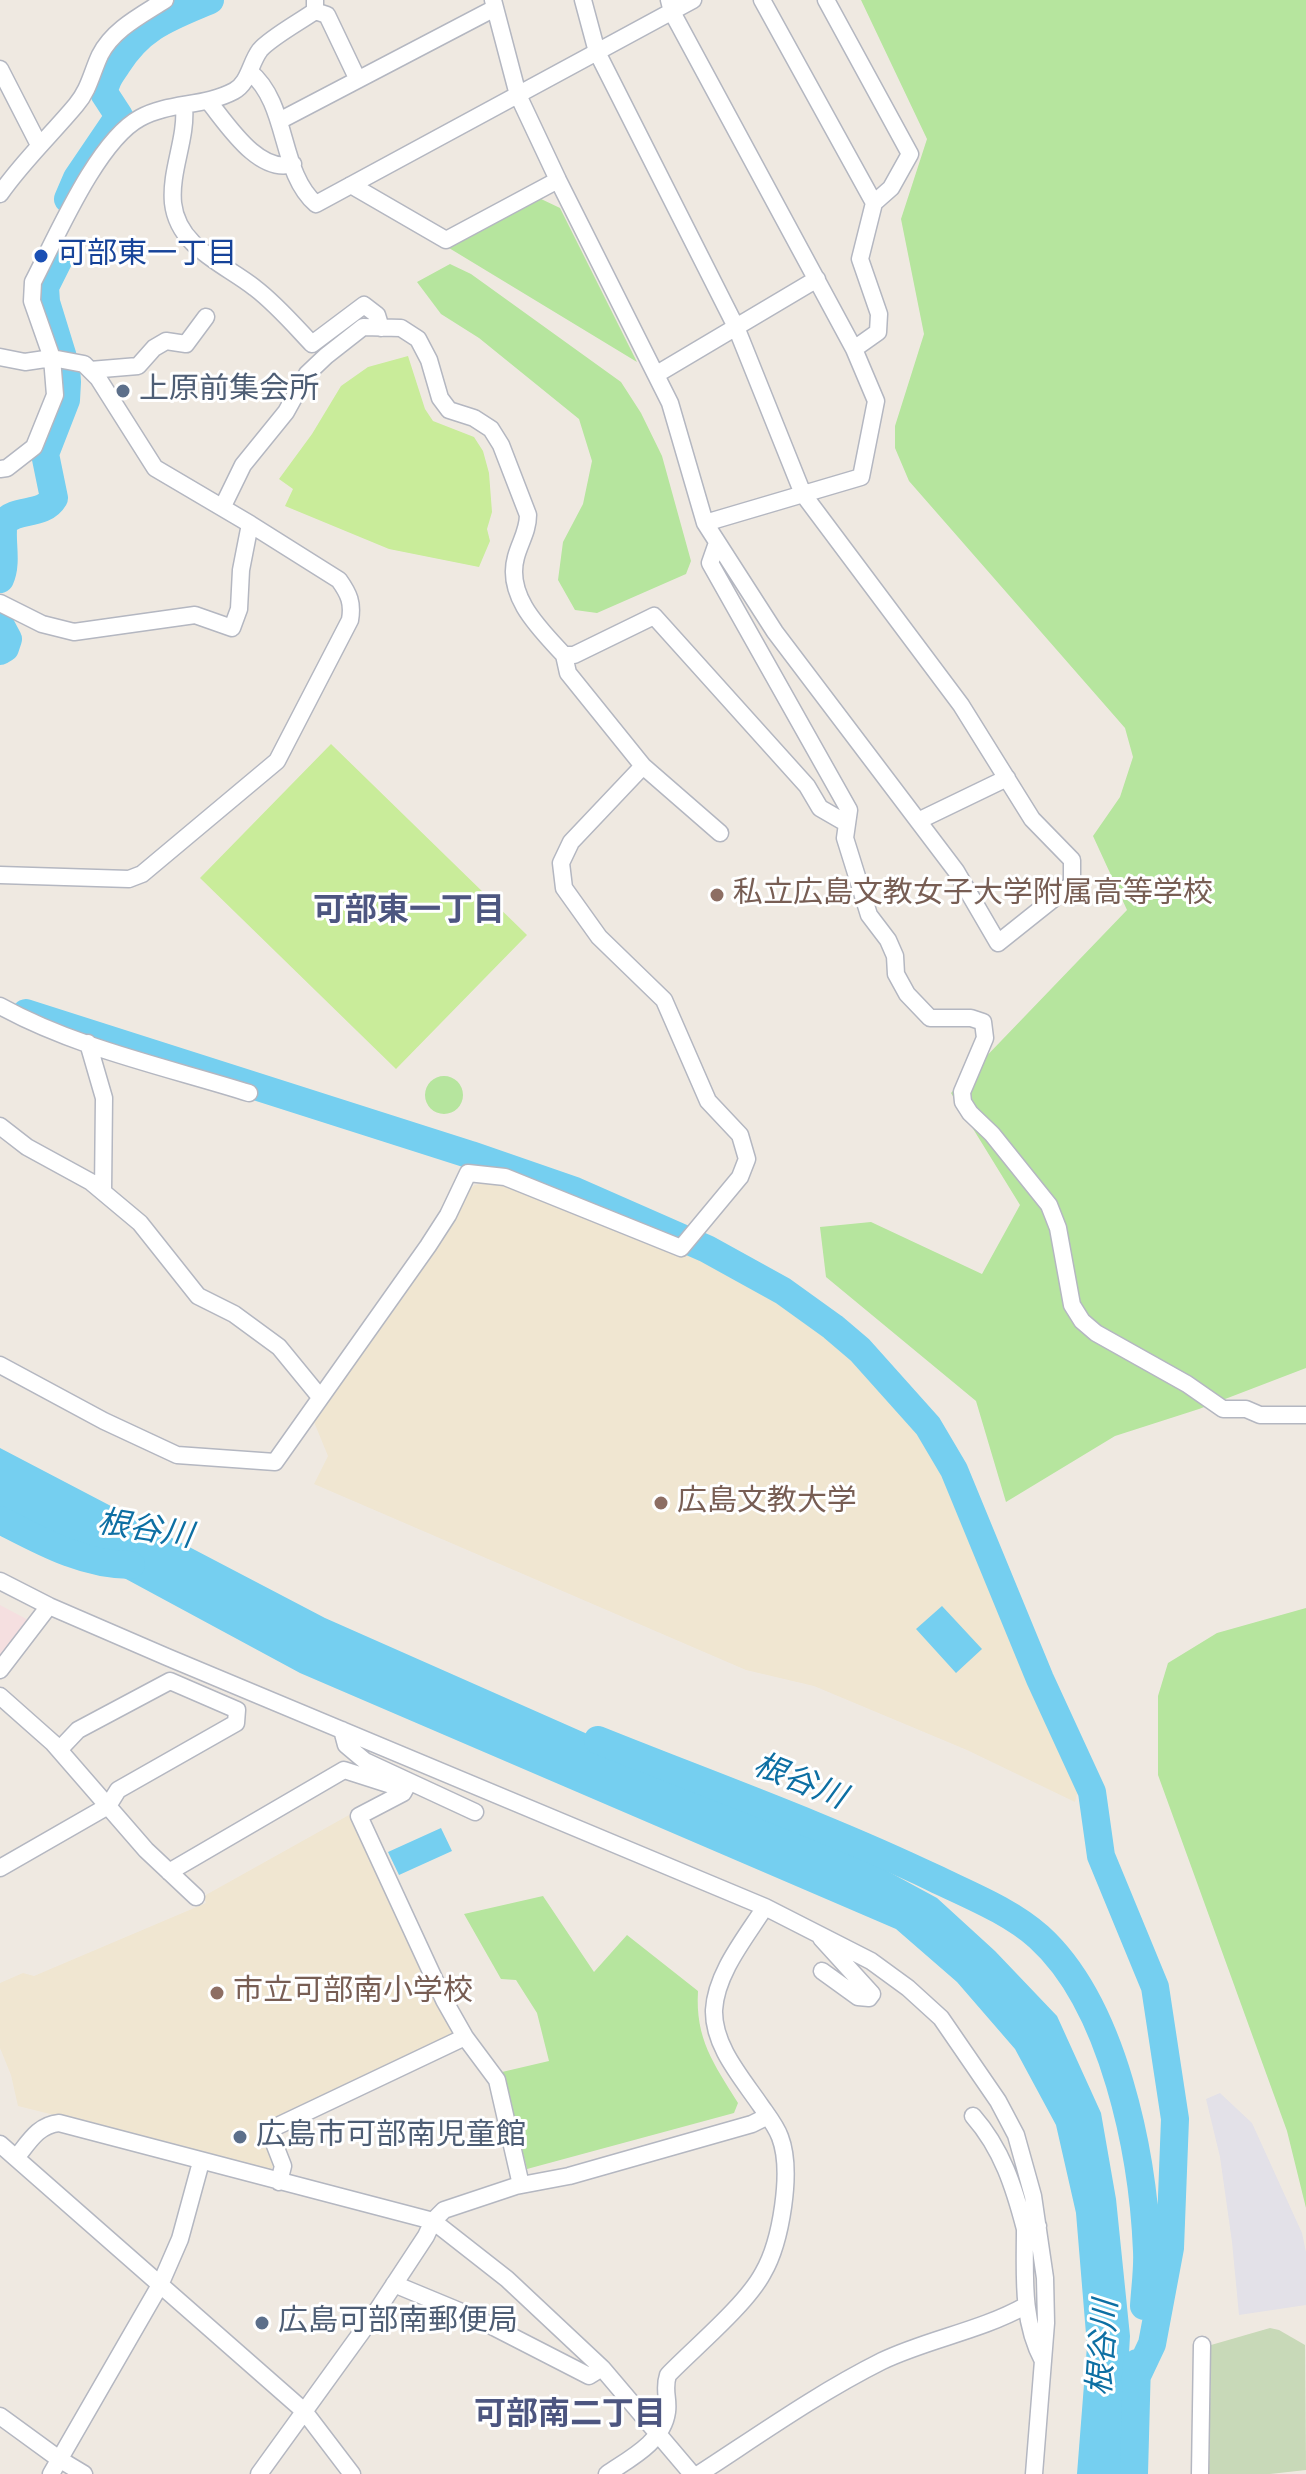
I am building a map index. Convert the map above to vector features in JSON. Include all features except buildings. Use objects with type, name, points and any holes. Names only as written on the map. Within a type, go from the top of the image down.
[{"type":"street","points":[[0,194],[39,145],[78,104],[108,41],[165,0]]},
{"type":"street","points":[[279,121],[494,4],[518,95],[670,403],[705,523],[775,632],[956,871],[998,943],[1072,884],[1072,860],[1032,819],[961,705],[803,494],[736,327],[597,52],[583,0]]},
{"type":"street","points":[[250,72],[261,82],[279,121],[304,193],[316,204],[597,52],[670,6],[693,0]]},
{"type":"street","points":[[762,0],[874,203]]},
{"type":"street","points":[[826,0],[910,154],[891,188],[874,203],[860,259],[879,314],[878,332],[854,349]]},
{"type":"street","points":[[0,469],[7,468],[34,447],[55,395],[60,358],[32,301],[33,282],[96,165],[120,134],[138,119],[157,111],[209,102],[238,89],[260,50],[315,5],[327,15],[357,78]]},
{"type":"street","points":[[670,6],[854,349],[876,401],[861,477],[705,523]]},
{"type":"street","points":[[0,69],[39,145]]},
{"type":"street","points":[[209,102],[244,145],[261,158],[286,166],[293,164]]},
{"type":"street","points":[[184,106],[185,123],[173,185],[174,207],[181,228],[197,249],[257,289],[312,344],[364,305],[377,315],[381,328]]},
{"type":"street","points":[[351,185],[446,240],[558,180]]},
{"type":"street","points":[[657,374],[817,279]]},
{"type":"street","points":[[90,370],[138,366],[154,348],[166,341],[186,344],[206,317]]},
{"type":"street","points":[[223,506],[243,465],[286,412],[307,374],[326,356],[363,327],[401,328],[418,339],[429,360],[440,398],[449,410],[474,418],[491,429],[501,445],[528,515],[528,527],[514,570],[521,600],[532,621],[564,655],[568,673],[643,766],[720,833]]},
{"type":"street","points":[[0,357],[25,362],[60,358],[84,364],[98,378],[155,468],[223,506],[339,580],[349,593],[352,607],[350,620],[277,761],[142,874],[129,879],[0,875]]},
{"type":"street","points":[[0,603],[42,624],[74,632],[195,615],[232,628],[239,609],[241,570],[250,524]]},
{"type":"street","points":[[717,543],[710,563],[849,810],[845,838],[858,874],[861,895],[869,915],[888,940],[895,956],[896,974],[907,994],[930,1018],[971,1018],[983,1022],[985,1038],[962,1092],[963,1102],[1049,1205],[1058,1228],[1072,1305],[1082,1321],[1096,1333],[1187,1384],[1223,1409],[1246,1409],[1260,1415],[1306,1415]]},
{"type":"street","points":[[564,655],[574,655],[654,616],[807,786],[820,808],[846,823]]},
{"type":"street","points":[[0,1365],[104,1421],[177,1455],[275,1462],[428,1246],[448,1215],[468,1173],[505,1177],[681,1248],[740,1177],[747,1159],[740,1135],[708,1101],[664,1000],[599,937],[564,888],[561,863],[571,842],[643,766]]},
{"type":"street","points":[[920,820],[1007,778]]},
{"type":"street","points":[[0,1006],[29,1022],[88,1043],[249,1093]]},
{"type":"street","points":[[88,1043],[104,1098],[103,1192]]},
{"type":"street","points":[[0,1126],[27,1147],[91,1182],[140,1223],[198,1296],[234,1314],[279,1347],[320,1397]]},
{"type":"street","points":[[0,1581],[49,1606],[765,1907],[871,1961],[908,1988],[941,2018],[992,2091],[1016,2135],[1032,2228],[1045,2278],[1044,2362],[1034,2474]]},
{"type":"street","points":[[0,1670],[49,1606]]},
{"type":"street","points":[[0,1868],[108,1806],[118,1790],[236,1723],[237,1710],[170,1681],[78,1730],[59,1750]]},
{"type":"street","points":[[0,1696],[59,1750],[169,1872],[196,1897]]},
{"type":"street","points":[[342,1730],[346,1745],[365,1761],[475,1812]]},
{"type":"street","points":[[169,1872],[344,1770],[394,1786],[409,1782]]},
{"type":"street","points":[[409,1782],[403,1793],[359,1816],[444,2000],[465,2037],[497,2080],[521,2185]]},
{"type":"street","points":[[607,2474],[648,2445],[658,2434],[667,2412],[664,2386],[668,2375],[746,2296],[763,2273],[776,2240],[786,2162],[780,2136],[727,2055],[716,2031],[714,2011],[716,1993],[765,1907]]},
{"type":"street","points":[[815,1930],[872,1994],[869,1998],[858,1997],[822,1971]]},
{"type":"street","points":[[279,2182],[283,2166],[269,2130],[465,2037]]},
{"type":"street","points":[[259,2474],[394,2284],[433,2221],[444,2210],[521,2185],[569,2176],[752,2124],[768,2116]]},
{"type":"street","points":[[973,2116],[990,2135],[1032,2228],[1025,2306],[1033,2342],[1044,2362]]},
{"type":"street","points":[[16,2158],[38,2131],[48,2124],[59,2123],[433,2221],[507,2279],[602,2368],[692,2474]]},
{"type":"street","points":[[0,2144],[304,2411],[352,2474]]},
{"type":"street","points":[[55,2467],[160,2285],[180,2239],[201,2162]]},
{"type":"street","points":[[394,2284],[476,2318],[589,2376],[602,2368]]},
{"type":"street","points":[[699,2474],[831,2389],[885,2360],[1001,2319],[1025,2306]]},
{"type":"street","points":[[1200,2474],[1202,2345]]},
{"type":"street","points":[[0,2416],[55,2467],[84,2474]]},
{"type":"shaded area","name":"広島文教大学","points":[[489,1182],[503,1184],[605,1222],[682,1257],[691,1249],[785,1297],[844,1341],[890,1387],[921,1422],[973,1522],[1078,1789],[1075,1802],[967,1750],[814,1686],[746,1670],[314,1484],[328,1456],[314,1422],[447,1230],[465,1192],[475,1185]]},
{"type":"shaded area","points":[[0,1605],[30,1621],[0,1658]]},
{"type":"shaded area","name":"市立可部南小学校","points":[[349,1815],[454,2031],[452,2037],[260,2127],[275,2163],[271,2169],[18,2106],[11,2075],[0,2048],[0,1983],[23,1973],[34,1976],[206,1903],[204,1896]]},
{"type":"shaded area","points":[[1220,2093],[1252,2123],[1302,2233],[1306,2252],[1306,2305],[1239,2315],[1220,2157],[1206,2099]]},
{"type":"green space","points":[[861,0],[1306,0],[1306,1368],[1199,1409],[1115,1436],[1006,1502],[976,1401],[826,1277],[820,1227],[871,1222],[982,1274],[1020,1205],[951,1093],[1127,910],[1093,836],[1120,797],[1133,757],[1125,728],[909,481],[895,448],[895,426],[924,334],[901,219],[927,139]]},
{"type":"green space","points":[[539,198],[560,208],[637,362],[449,248]]},
{"type":"green space","points":[[450,264],[471,274],[621,382],[641,413],[662,456],[691,561],[686,574],[597,613],[575,610],[558,580],[563,542],[583,504],[592,461],[579,419],[479,338],[441,314],[417,282]]},
{"type":"green space","points":[[408,356],[425,409],[433,421],[474,437],[483,451],[489,473],[492,512],[487,529],[490,541],[479,567],[389,549],[285,506],[293,489],[279,479],[312,434],[341,386],[368,367]]},
{"type":"green space","points":[[331,744],[527,935],[396,1069],[200,878]]},
{"type":"green space","points":[[444,1076],[457,1082],[463,1095],[457,1108],[444,1114],[431,1108],[425,1095],[431,1082]]},
{"type":"green space","points":[[1306,1608],[1306,2208],[1287,2131],[1158,1775],[1158,1696],[1168,1663],[1217,1633]]},
{"type":"green space","points":[[543,1896],[594,1972],[627,1935],[698,1991],[703,2037],[714,2063],[738,2103],[734,2113],[527,2169],[502,2072],[549,2061],[537,2013],[516,1980],[501,1979],[464,1914]]},
{"type":"green space","points":[[1270,2328],[1305,2345],[1306,2470],[1270,2474],[1209,2474],[1211,2345]]},
{"type":"water","points":[[0,1448],[325,1618],[843,1847],[937,1898],[995,1951],[1057,2016],[1101,2113],[1116,2199],[1130,2336],[1122,2474],[1077,2474],[1087,2346],[1076,2213],[1056,2125],[1015,2049],[957,1982],[896,1929],[300,1673],[0,1511]]},
{"type":"water","points":[[942,1606],[982,1649],[956,1673],[916,1629]]},
{"type":"water","points":[[441,1828],[452,1851],[399,1875],[388,1852]]},
{"type":"waterway","points":[[68,199],[77,178],[119,116],[104,93],[108,79],[126,52],[158,24],[210,0]]},
{"type":"waterway","points":[[0,579],[4,523],[15,515],[43,508],[54,498],[45,454],[66,400],[67,382],[66,367],[46,302],[45,287],[60,257]]},
{"type":"waterway","points":[[0,624],[8,639],[5,648],[0,651]]},
{"type":"waterway","points":[[26,1013],[575,1191],[707,1249],[783,1291],[833,1327],[860,1350],[928,1426],[954,1470],[1040,1679],[1092,1792],[1101,1856],[1155,1987],[1175,2119],[1170,2248],[1152,2344],[1135,2380]]},
{"type":"waterway","name":"根谷川","points":[[0,1520],[79,1556],[131,1565]]},
{"type":"waterway","name":"根谷川","points":[[598,1740],[893,1859],[989,1904],[1039,1937],[1065,1966],[1087,2001],[1120,2083],[1131,2127],[1144,2212],[1147,2258],[1144,2306]]},
{"type":"waterway","name":"根谷川","points":[[1134,2474],[1137,2363]]},
{"type":"place","name":"可部東一丁目","points":[[41,256]]},
{"type":"place","name":"上原前集会所","points":[[123,391]]},
{"type":"place","name":"私立広島文教女子大学附属高等学校","points":[[717,895]]},
{"type":"place","name":"広島文教大学","points":[[661,1503]]},
{"type":"place","name":"市立可部南小学校","points":[[217,1993]]},
{"type":"place","name":"広島市可部南児童館","points":[[240,2137]]},
{"type":"place","name":"広島可部南郵便局","points":[[262,2323]]},
{"type":"district","name":"可部東一丁目","points":[[409,912]]},
{"type":"district","name":"可部南二丁目","points":[[570,2416]]}]
